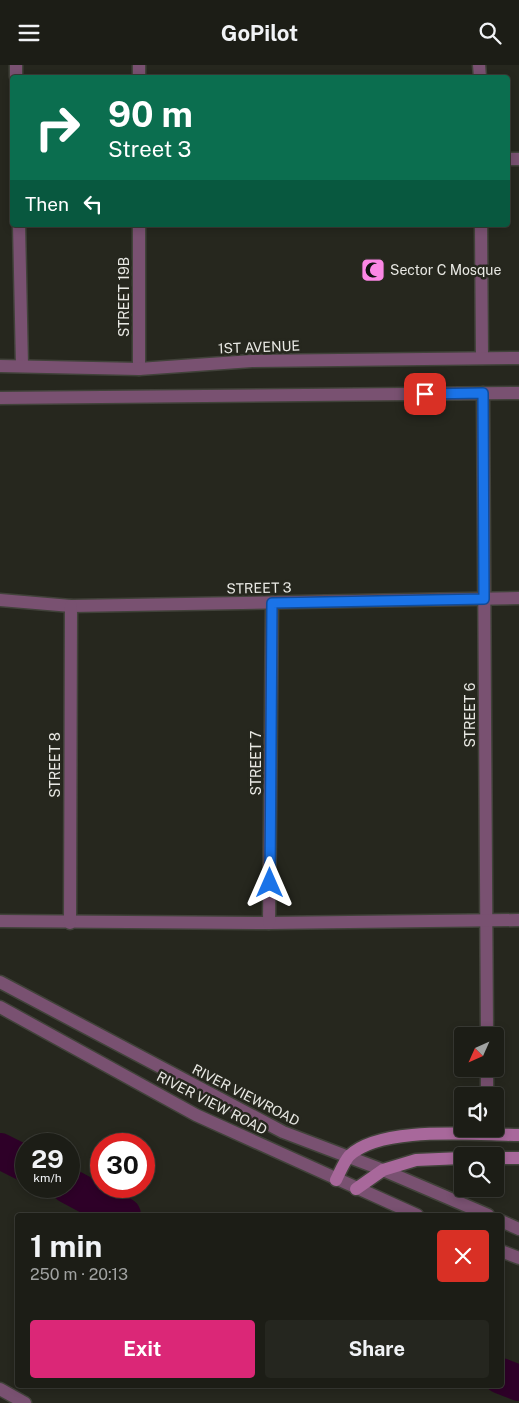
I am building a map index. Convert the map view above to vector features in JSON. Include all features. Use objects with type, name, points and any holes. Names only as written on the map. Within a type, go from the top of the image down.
[{"type":"main road","points":[[336,1179],[349,1157],[366,1145],[398,1135],[454,1133]]},
{"type":"main road","points":[[504,1134],[519,1135]]},
{"type":"main road","points":[[504,1158],[519,1158]]},
{"type":"main road","points":[[356,1189],[383,1169],[416,1161],[454,1159]]},
{"type":"street","points":[[19,227],[22,366]]},
{"type":"street","name":"STREET 19B","points":[[139,227],[139,369]]},
{"type":"street","points":[[481,227],[482,358]]},
{"type":"street","name":"1ST AVENUE","points":[[0,366],[139,369],[252,361],[519,358]]},
{"type":"street","name":"STREET 6","points":[[483,393],[487,1027]]},
{"type":"street","points":[[0,398],[519,393]]},
{"type":"street","name":"STREET 3","points":[[0,601],[70,606],[519,598]]},
{"type":"street","name":"STREET 7","points":[[269,923],[272,603]]},
{"type":"street","name":"STREET 8","points":[[70,606],[70,923]]},
{"type":"street","points":[[0,921],[269,923],[519,920]]},
{"type":"street","name":"RIVER VIEWROAD","points":[[0,982],[283,1132],[383,1169],[483,1213]]},
{"type":"street","name":"RIVER VIEW ROAD","points":[[0,1007],[196,1115],[412,1213]]},
{"type":"street","points":[[504,1222],[519,1229]]},
{"type":"street","points":[[504,1252],[519,1258]]},
{"type":"street","points":[[0,1389],[25,1403]]},
{"type":"waterway","points":[[0,1151],[15,1158]]},
{"type":"waterway","points":[[80,1192],[119,1213]]},
{"type":"waterway","points":[[504,1377],[519,1383]]},
{"type":"place","name":"Sector C Mosque","points":[[373,270]]},
{"type":"route","points":[[270,883],[272,603],[484,599],[483,393],[425,394]]}]
